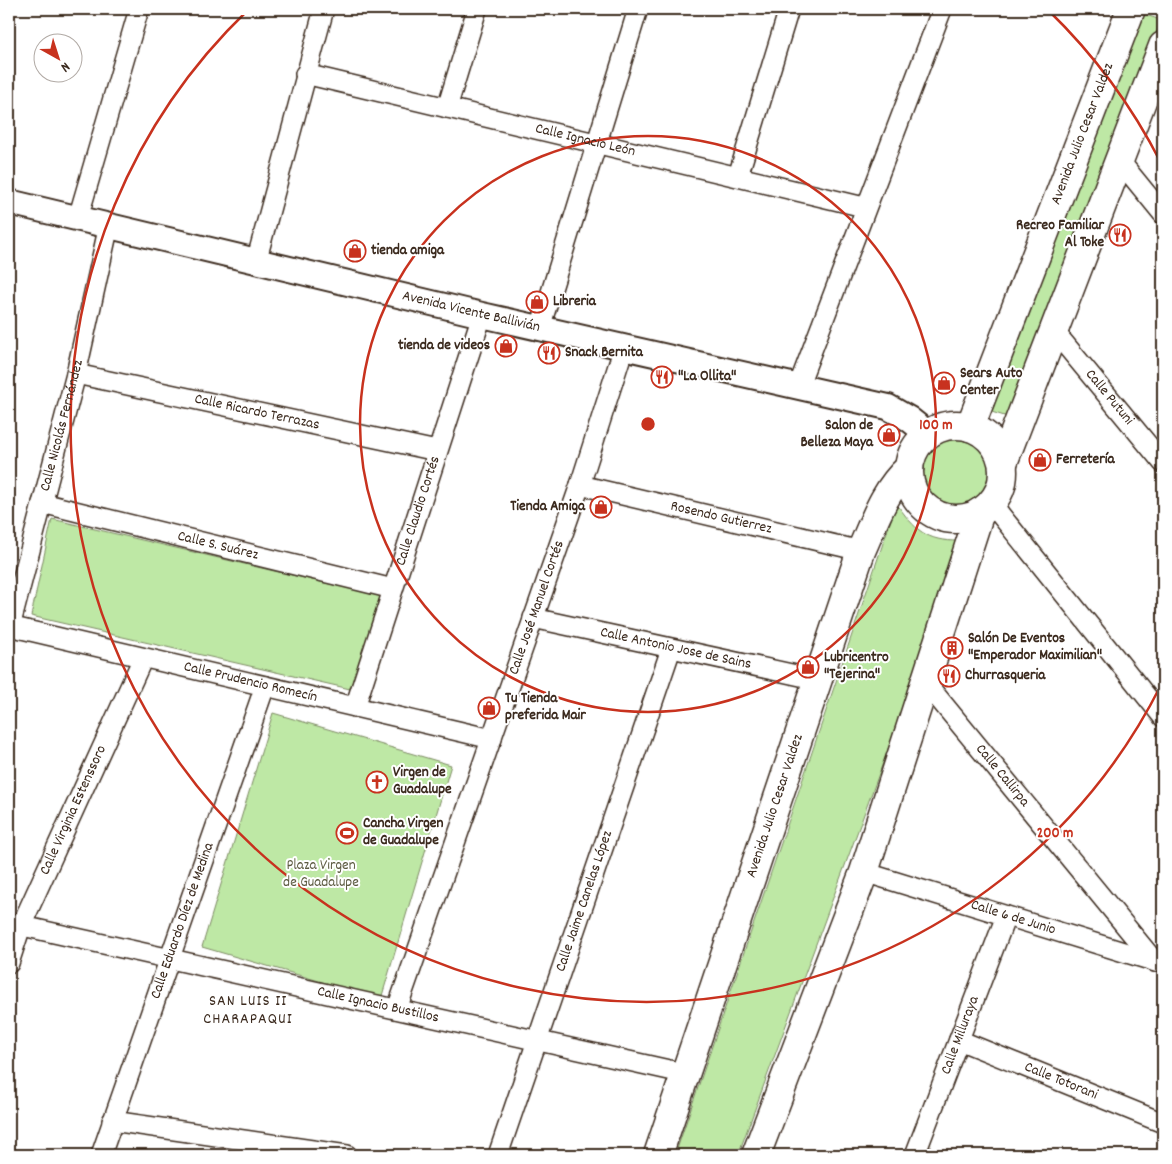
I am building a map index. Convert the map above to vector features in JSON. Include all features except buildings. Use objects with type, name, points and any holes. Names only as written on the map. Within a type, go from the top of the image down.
[{"type":"main road","name":"Avenida Julio Cesar Valdez","points":[[970,427],[1131,9]]},
{"type":"main road","points":[[756,1155],[864,872],[985,507],[1000,488],[1003,463],[1055,332],[1163,46]]},
{"type":"main road","points":[[985,507],[966,517],[952,518],[938,515],[925,507],[916,496],[910,483],[909,468],[918,444],[928,434],[948,425],[970,427],[985,435],[996,448],[1003,463]]},
{"type":"main road","name":"Avenida Julio Cesar Valdez","points":[[658,1155],[687,1074],[861,551],[888,492],[909,468]]},
{"type":"street","points":[[78,218],[139,9]]},
{"type":"street","points":[[256,262],[324,9]]},
{"type":"street","points":[[447,108],[477,9]]},
{"type":"street","points":[[540,328],[638,9]]},
{"type":"street","points":[[738,176],[789,9]]},
{"type":"street","points":[[798,387],[864,207],[942,9]]},
{"type":"street","name":"Calle Ignacio León","points":[[305,74],[864,207]]},
{"type":"street","points":[[1119,160],[1163,214]]},
{"type":"street","name":"Avenida Vicente Ballivián","points":[[9,202],[482,315],[888,407],[909,419],[928,434]]},
{"type":"street","name":"Calle Nicolás Fernández","points":[[9,626],[76,374],[109,225]]},
{"type":"street","name":"Calle Claudio Cortés","points":[[355,707],[482,315]]},
{"type":"street","name":"Calle Putuni","points":[[1055,332],[1163,463]]},
{"type":"street","name":"Calle José Manuel Cortés","points":[[397,1009],[580,485],[624,347]]},
{"type":"street","name":"Calle Ricardo Terrazas","points":[[76,374],[438,451]]},
{"type":"street","name":"Rosendo Gutierrez","points":[[580,485],[861,551]]},
{"type":"street","name":"Calle S. Suárez","points":[[42,503],[393,589]]},
{"type":"street","points":[[985,507],[1163,717]]},
{"type":"street","name":"Calle Antonio Jose de Sains","points":[[533,618],[819,680]]},
{"type":"street","name":"Calle Prudencio Romecín","points":[[9,626],[492,739]]},
{"type":"street","name":"Calle Jaime Canelas López","points":[[498,1155],[539,1040],[671,649]]},
{"type":"street","name":"Calle Virginia Estenssoro","points":[[9,963],[15,924],[143,658]]},
{"type":"street","name":"Calle Callirpa","points":[[926,682],[1159,963]]},
{"type":"street","name":"Calle Eduardo Díez de Medina","points":[[101,1155],[265,686]]},
{"type":"street","name":"Calle 6 de Junio","points":[[864,872],[1159,963]]},
{"type":"street","name":"Calle Milluraya","points":[[915,1155],[1006,916]]},
{"type":"street","name":"Calle Ignacio Bustillos","points":[[15,924],[687,1074]]},
{"type":"street","name":"Calle Totorani","points":[[959,1040],[1163,1123]]},
{"type":"street","points":[[112,1121],[347,1155]]},
{"type":"green space","points":[[1140,13],[1161,20],[1011,418],[985,410]]},
{"type":"green space","points":[[949,438],[963,438],[976,444],[985,453],[991,466],[989,486],[981,498],[963,508],[949,508],[936,502],[927,493],[921,480],[921,466],[927,453],[936,444]]},
{"type":"green space","points":[[899,507],[912,524],[926,534],[943,540],[965,541],[738,1155],[675,1155],[895,508]]},
{"type":"green space","points":[[52,519],[381,596],[350,689],[31,616]]},
{"type":"green space","name":"Plaza Virgen de Guadalupe","points":[[273,713],[451,765],[381,999],[202,947]]},
{"type":"place","name":"Recreo Familiar Al Toke","points":[[1120,235]]},
{"type":"place","name":"tienda amiga","points":[[355,251]]},
{"type":"place","name":"Libreria","points":[[537,302]]},
{"type":"place","name":"tienda de videos","points":[[506,346]]},
{"type":"place","name":"Snack Bernita","points":[[549,353]]},
{"type":"place","name":"\"La Ollita\"","points":[[662,377]]},
{"type":"place","name":"Sears Auto Center","points":[[944,383]]},
{"type":"place","name":"Salon de Belleza Maya","points":[[889,435]]},
{"type":"place","name":"Ferretería","points":[[1040,460]]},
{"type":"place","name":"Tienda Amiga","points":[[601,507]]},
{"type":"place","name":"Salón De Eventos \"Emperador Maximilian\"","points":[[952,648]]},
{"type":"place","name":"Lubricentro \"Tejerina\"","points":[[808,667]]},
{"type":"place","name":"Churrasqueria","points":[[949,676]]},
{"type":"place","name":"Tu Tienda preferida Mair","points":[[489,708]]},
{"type":"place","name":"Virgen de Guadalupe","points":[[377,782]]},
{"type":"place","name":"Cancha Virgen de Guadalupe","points":[[347,833]]},
{"type":"district","name":"SAN LUIS II CHARAPAQUI","points":[[248,1010]]}]
